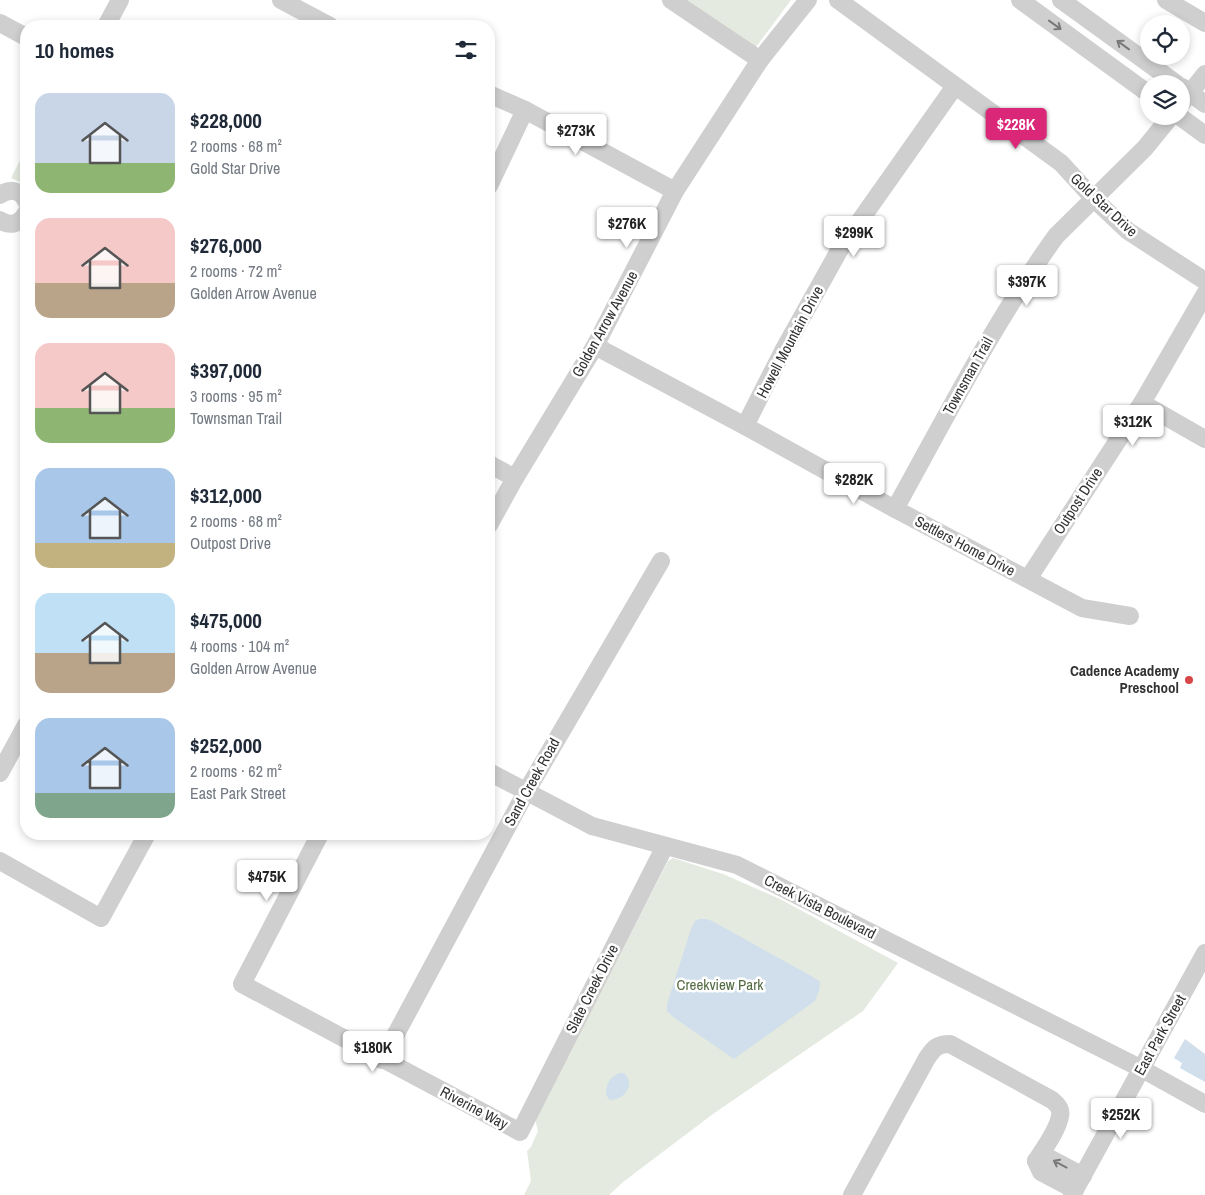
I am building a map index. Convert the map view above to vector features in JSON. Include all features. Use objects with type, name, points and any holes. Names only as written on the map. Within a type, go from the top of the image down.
[{"type":"street","points":[[109,20],[120,0]]},
{"type":"street","points":[[281,0],[319,20]]},
{"type":"street","points":[[672,0],[760,60]]},
{"type":"street","name":"Golden Arrow Avenue","points":[[495,514],[595,346],[675,191],[760,60],[808,0]]},
{"type":"street","name":"Gold Star Drive","points":[[838,0],[1061,163],[1094,199],[1128,231],[1205,281]]},
{"type":"street","points":[[1020,0],[1140,87]]},
{"type":"street","points":[[1061,0],[1160,75]]},
{"type":"street","points":[[1166,0],[1205,23]]},
{"type":"street","points":[[0,23],[20,34]]},
{"type":"street","points":[[1190,86],[1205,74]]},
{"type":"street","name":"Howell Mountain Drive","points":[[745,426],[783,351],[840,249],[955,86]]},
{"type":"street","points":[[1190,96],[1205,104]]},
{"type":"street","points":[[495,97],[525,110],[675,191]]},
{"type":"street","points":[[495,173],[525,110]]},
{"type":"street","points":[[1190,124],[1205,135]]},
{"type":"street","name":"Townsman Trail","points":[[895,509],[998,322],[1056,236],[1145,148],[1164,125]]},
{"type":"street","points":[[0,194],[9,190],[20,193]]},
{"type":"street","points":[[0,220],[9,224],[20,222]]},
{"type":"street","name":"Outpost Drive","points":[[1028,579],[1142,403],[1205,294]]},
{"type":"street","name":"Settlers Home Drive","points":[[595,346],[1082,608],[1130,616]]},
{"type":"street","points":[[1142,403],[1205,439]]},
{"type":"street","points":[[495,467],[515,478]]},
{"type":"street","name":"Sand Creek Road","points":[[382,1060],[526,792],[661,561]]},
{"type":"street","points":[[0,772],[20,736]]},
{"type":"street","name":"Creek Vista Boulevard","points":[[495,775],[592,826],[737,865],[1142,1069],[1205,1104]]},
{"type":"street","points":[[0,861],[101,918],[144,840]]},
{"type":"street","name":"Riverine Way","points":[[317,840],[242,984],[520,1132]]},
{"type":"street","name":"Slate Creek Drive","points":[[520,1132],[664,846]]},
{"type":"street","name":"East Park Street","points":[[1077,1187],[1205,953]]},
{"type":"street","points":[[852,1195],[927,1058],[934,1048],[942,1044],[950,1044],[1052,1100],[1058,1106],[1061,1115],[1057,1125],[1036,1161],[1041,1172],[1077,1187]]},
{"type":"green space","points":[[687,0],[791,0],[756,47]]},
{"type":"green space","points":[[20,161],[20,182],[11,178]]},
{"type":"green space","name":"Creekview Park","points":[[673,858],[723,874],[780,899],[898,963],[863,1011],[713,1114],[623,1182],[609,1195],[524,1195],[531,1181],[527,1151],[531,1147],[538,1131],[535,1119],[668,861]]},
{"type":"water","points":[[699,919],[712,921],[820,982],[815,1001],[734,1059],[667,1011],[667,1004],[691,929],[695,921]]},
{"type":"water","points":[[1185,1039],[1205,1054],[1205,1082],[1180,1068],[1182,1063],[1174,1058]]},
{"type":"water","points":[[619,1073],[624,1073],[629,1086],[627,1091],[620,1097],[610,1100],[606,1095],[607,1085],[610,1079]]},
{"type":"place","name":"Cadence Academy Preschool","points":[[1189,680]]}]
